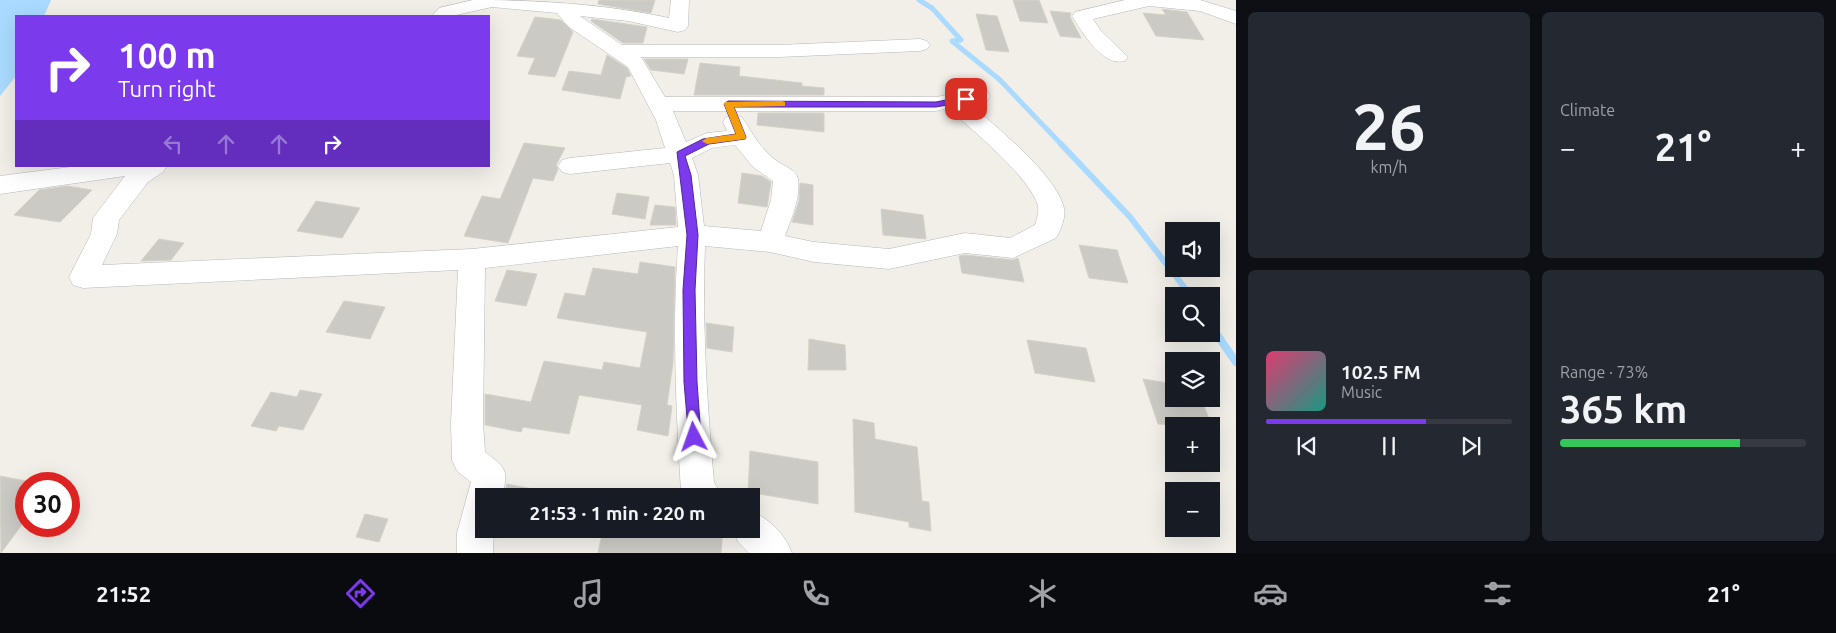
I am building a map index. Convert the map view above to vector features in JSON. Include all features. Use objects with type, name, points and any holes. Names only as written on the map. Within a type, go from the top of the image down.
[{"type":"street","points":[[443,15],[446,12],[492,1],[564,10],[593,6],[678,26],[680,0]]},
{"type":"street","points":[[1118,57],[1094,35],[1082,16],[1149,0],[1203,6],[1236,18]]},
{"type":"street","points":[[564,10],[576,23],[636,63],[658,104],[680,154],[686,175],[692,235],[689,290],[690,382],[698,488]]},
{"type":"street","points":[[618,51],[778,51],[920,45]]},
{"type":"street","points":[[658,104],[936,104],[979,96]]},
{"type":"street","points":[[153,167],[139,176],[106,218],[104,234],[83,277],[472,259],[692,235],[770,242],[814,252],[888,259],[964,243],[1013,248],[1047,231],[1052,208],[1037,180],[985,128],[953,101]]},
{"type":"street","points":[[728,104],[742,137],[767,167],[786,178],[784,200],[770,242]]},
{"type":"street","points":[[570,166],[680,154],[706,141],[742,137]]},
{"type":"street","points":[[0,185],[135,167]]},
{"type":"street","points":[[472,259],[467,423],[469,460],[490,476],[487,488]]},
{"type":"street","points":[[475,538],[475,553]]},
{"type":"street","points":[[760,538],[774,553]]},
{"type":"water","points":[[0,0],[51,0],[44,15],[15,15],[15,77],[0,96]]},
{"type":"building","points":[[599,0],[655,0],[651,13],[598,4]]},
{"type":"building","points":[[1013,0],[1039,0],[1048,23],[1020,21]]},
{"type":"building","points":[[1162,9],[1187,12],[1204,40],[1156,36],[1143,13],[1166,15]]},
{"type":"building","points":[[1050,11],[1071,13],[1070,17],[1081,38],[1060,36]]},
{"type":"building","points":[[976,14],[997,16],[1009,52],[986,50]]},
{"type":"building","points":[[535,17],[561,20],[573,32],[555,77],[528,74],[535,58],[517,56]]},
{"type":"building","points":[[592,19],[647,27],[643,43],[623,43],[591,21]]},
{"type":"building","points":[[607,55],[627,68],[631,76],[626,77],[620,99],[562,90],[569,71],[601,75]]},
{"type":"building","points":[[644,59],[688,59],[684,74],[651,70]]},
{"type":"building","points":[[700,63],[740,67],[739,76],[802,83],[802,86],[824,88],[824,95],[694,95]]},
{"type":"building","points":[[758,113],[824,113],[824,132],[757,125]]},
{"type":"building","points":[[524,143],[565,148],[556,165],[558,169],[553,181],[533,178],[508,243],[464,236],[482,196],[500,199]]},
{"type":"building","points":[[742,173],[762,176],[771,182],[767,207],[738,203]]},
{"type":"building","points":[[800,183],[813,185],[813,225],[792,222],[799,201]]},
{"type":"building","points":[[67,186],[92,190],[60,222],[14,215],[39,190]]},
{"type":"building","points":[[617,193],[649,197],[645,219],[612,214]]},
{"type":"building","points":[[316,201],[360,208],[342,238],[297,231]]},
{"type":"building","points":[[655,205],[675,207],[676,225],[650,225]]},
{"type":"building","points":[[881,209],[923,215],[926,239],[883,235]]},
{"type":"building","points":[[159,239],[184,243],[171,260],[141,261]]},
{"type":"building","points":[[1079,245],[1117,250],[1128,283],[1089,278]]},
{"type":"building","points":[[959,256],[1013,260],[1018,258],[1024,282],[962,273]]},
{"type":"building","points":[[640,262],[675,267],[673,363],[667,405],[672,406],[668,436],[637,430],[642,405],[579,395],[569,434],[523,427],[521,432],[485,425],[485,394],[531,402],[544,361],[602,370],[604,362],[640,368],[647,332],[557,318],[565,293],[585,296],[593,268],[638,274]]},
{"type":"building","points":[[507,270],[537,274],[526,306],[495,301]]},
{"type":"building","points":[[344,301],[385,307],[370,339],[326,332]]},
{"type":"building","points":[[706,323],[734,327],[732,352],[707,348]]},
{"type":"building","points":[[809,339],[845,345],[846,370],[808,370]]},
{"type":"building","points":[[1027,340],[1086,348],[1095,382],[1035,373]]},
{"type":"building","points":[[1143,379],[1165,383],[1165,407],[1204,407],[1208,417],[1165,417],[1165,424],[1158,424]]},
{"type":"building","points":[[300,390],[322,394],[303,430],[279,426],[276,431],[251,426],[271,392],[297,397]]},
{"type":"building","points":[[853,419],[874,423],[875,439],[917,447],[922,501],[929,502],[931,531],[909,527],[909,522],[855,512]]},
{"type":"building","points":[[750,451],[818,462],[818,504],[760,494],[760,488],[748,488]]},
{"type":"building","points":[[0,476],[15,479],[15,534],[1,553]]},
{"type":"building","points":[[507,484],[528,488],[506,488]]},
{"type":"building","points":[[365,514],[388,519],[379,542],[356,537]]},
{"type":"building","points":[[601,538],[722,538],[721,553],[598,553]]},
{"type":"waterway","points":[[919,0],[932,8],[961,40],[952,41],[1000,80],[1062,145]]},
{"type":"waterway","points":[[1061,144],[1130,217],[1184,287]]},
{"type":"waterway","points":[[1220,339],[1236,362]]},
{"type":"slow traffic","points":[[707,141],[742,137],[737,130],[728,104],[782,104]]},
{"type":"route","points":[[694,437],[690,382],[689,290],[692,235],[686,175],[680,154],[706,141],[742,137],[737,130],[728,104],[936,104],[966,99]]}]
